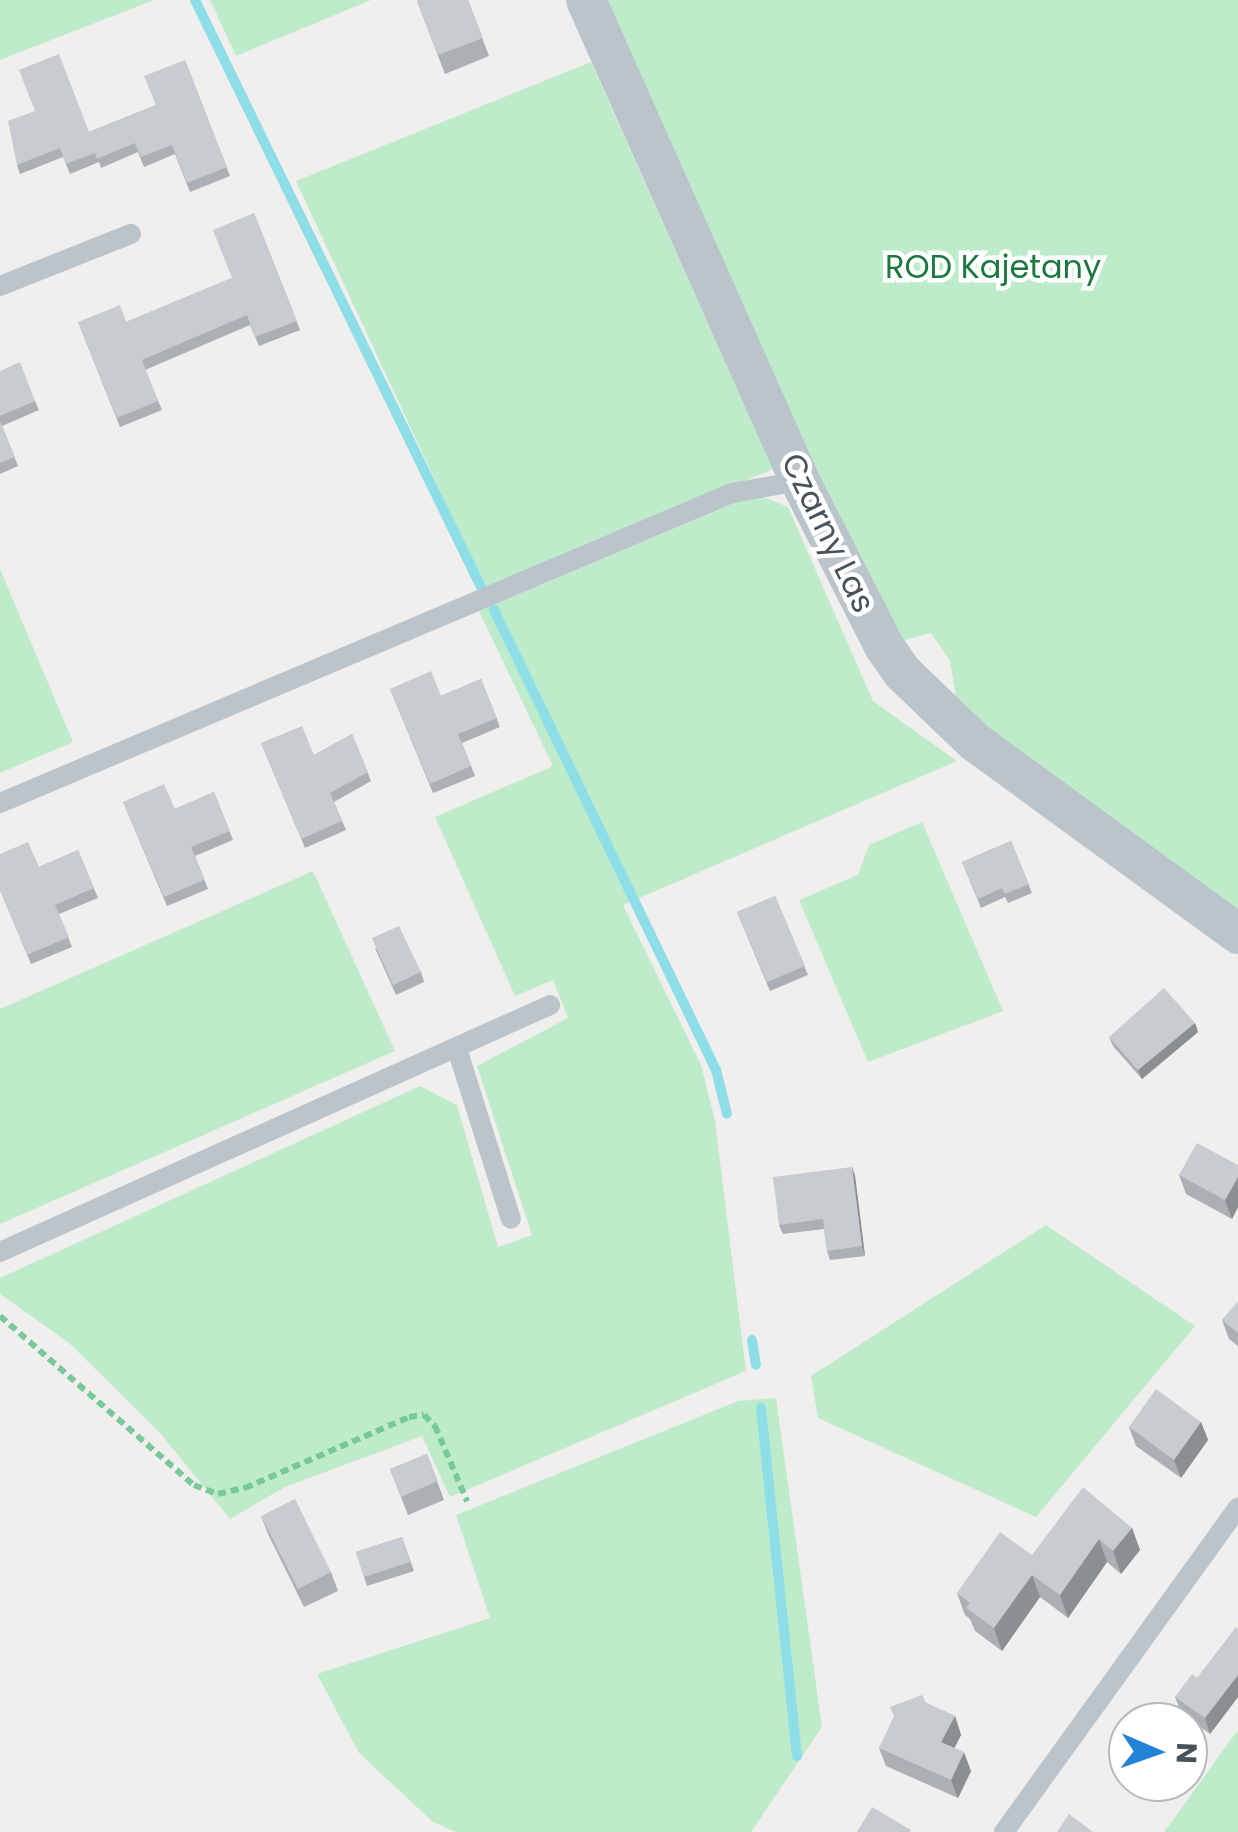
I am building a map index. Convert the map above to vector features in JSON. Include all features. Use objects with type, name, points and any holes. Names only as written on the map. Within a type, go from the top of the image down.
[{"type":"street","name":"Czarny Las","points":[[586,0],[800,482],[884,646],[934,706],[975,742],[1238,934]]},
{"type":"lane","points":[[0,286],[131,234]]},
{"type":"lane","points":[[0,803],[732,493],[800,482]]},
{"type":"lane","points":[[0,1252],[550,1005]]},
{"type":"lane","points":[[457,1049],[511,1219]]},
{"type":"lane","points":[[1004,1832],[1238,1508]]},
{"type":"path","points":[[0,1316],[194,1485],[218,1494],[245,1488],[409,1417],[424,1416],[435,1426],[466,1501]]},
{"type":"green space","points":[[0,0],[154,0],[0,60]]},
{"type":"green space","points":[[210,0],[371,0],[236,56]]},
{"type":"green space","name":"ROD Kajetany","points":[[597,0],[1238,0],[1238,913],[959,715],[950,661],[931,633],[893,643]]},
{"type":"green space","points":[[591,62],[773,469],[486,590],[296,181]]},
{"type":"green space","points":[[756,494],[788,507],[873,701],[957,761],[623,905],[701,1065],[715,1121],[746,1371],[450,1497],[422,1436],[285,1487],[230,1519],[160,1433],[69,1343],[0,1294],[0,1278],[420,1086],[457,1105],[498,1247],[532,1235],[477,1066],[568,1018],[553,980],[515,996],[435,817],[553,766],[479,611]]},
{"type":"green space","points":[[0,569],[73,742],[0,773]]},
{"type":"green space","points":[[922,822],[1003,1011],[868,1062],[799,900],[858,875],[869,845]]},
{"type":"green space","points":[[313,871],[395,1051],[0,1224],[0,1009]]},
{"type":"green space","points":[[1046,1225],[1195,1326],[1036,1517],[818,1418],[811,1376]]},
{"type":"green space","points":[[776,1398],[822,1727],[751,1832],[456,1832],[433,1822],[359,1753],[317,1674],[490,1618],[456,1515],[738,1401]]},
{"type":"green space","points":[[1238,1730],[1238,1832],[1164,1832],[1186,1802],[1208,1802],[1208,1771]]},
{"type":"building","points":[[419,0],[468,0],[483,38],[438,55]]},
{"type":"building","points":[[59,54],[89,132],[156,105],[144,76],[185,60],[227,167],[187,183],[172,145],[141,157],[135,143],[97,159],[95,153],[66,164],[60,148],[17,165],[8,121],[35,111],[19,70]]},
{"type":"building","points":[[254,213],[297,321],[255,337],[247,315],[142,360],[158,401],[117,418],[78,322],[120,305],[126,322],[232,278],[213,230]]},
{"type":"building","points":[[20,362],[35,401],[0,416],[0,371]]},
{"type":"building","points":[[0,421],[15,457],[0,463]]},
{"type":"building","points":[[431,671],[441,696],[481,679],[497,718],[458,734],[471,766],[430,784],[390,689]]},
{"type":"building","points":[[302,726],[314,755],[352,734],[368,772],[330,793],[342,821],[301,839],[261,743]]},
{"type":"building","points":[[164,784],[175,809],[214,792],[230,831],[191,847],[204,880],[164,897],[123,802]]},
{"type":"building","points":[[1011,841],[1029,884],[1005,894],[1002,888],[978,899],[962,862]]},
{"type":"building","points":[[28,842],[39,867],[78,850],[94,888],[55,905],[69,937],[27,955],[0,889],[0,854]]},
{"type":"building","points":[[775,896],[805,966],[767,982],[737,912]]},
{"type":"building","points":[[399,926],[421,972],[393,985],[372,938]]},
{"type":"building","points":[[1164,988],[1195,1023],[1138,1070],[1109,1037]]},
{"type":"building","points":[[1197,1143],[1238,1165],[1238,1177],[1225,1200],[1179,1175]]},
{"type":"building","points":[[852,1167],[862,1246],[827,1251],[823,1219],[779,1225],[773,1177]]},
{"type":"building","points":[[1238,1302],[1238,1333],[1222,1320]]},
{"type":"building","points":[[1156,1389],[1201,1422],[1174,1460],[1129,1427]]},
{"type":"building","points":[[427,1454],[438,1481],[401,1497],[390,1469]]},
{"type":"building","points":[[1083,1487],[1132,1528],[1113,1551],[1099,1539],[1060,1595],[1032,1575],[994,1628],[966,1608],[970,1603],[957,1593],[1000,1532],[1032,1555]]},
{"type":"building","points":[[295,1499],[331,1572],[298,1589],[261,1516]]},
{"type":"building","points":[[402,1537],[410,1562],[364,1577],[356,1552]]},
{"type":"building","points":[[1236,1627],[1238,1675],[1208,1714],[1208,1702],[1182,1702],[1175,1697],[1192,1674],[1197,1678]]},
{"type":"building","points":[[922,1695],[926,1703],[955,1716],[941,1742],[964,1752],[951,1780],[879,1748],[894,1716],[890,1707]]},
{"type":"building","points":[[872,1807],[911,1830],[910,1832],[857,1832]]},
{"type":"building","points":[[1069,1814],[1093,1832],[1057,1832]]},
{"type":"waterway","points":[[195,0],[481,587]]},
{"type":"waterway","points":[[494,610],[716,1070],[727,1114]]},
{"type":"waterway","points":[[752,1340],[756,1365]]},
{"type":"waterway","points":[[761,1408],[797,1756]]}]
